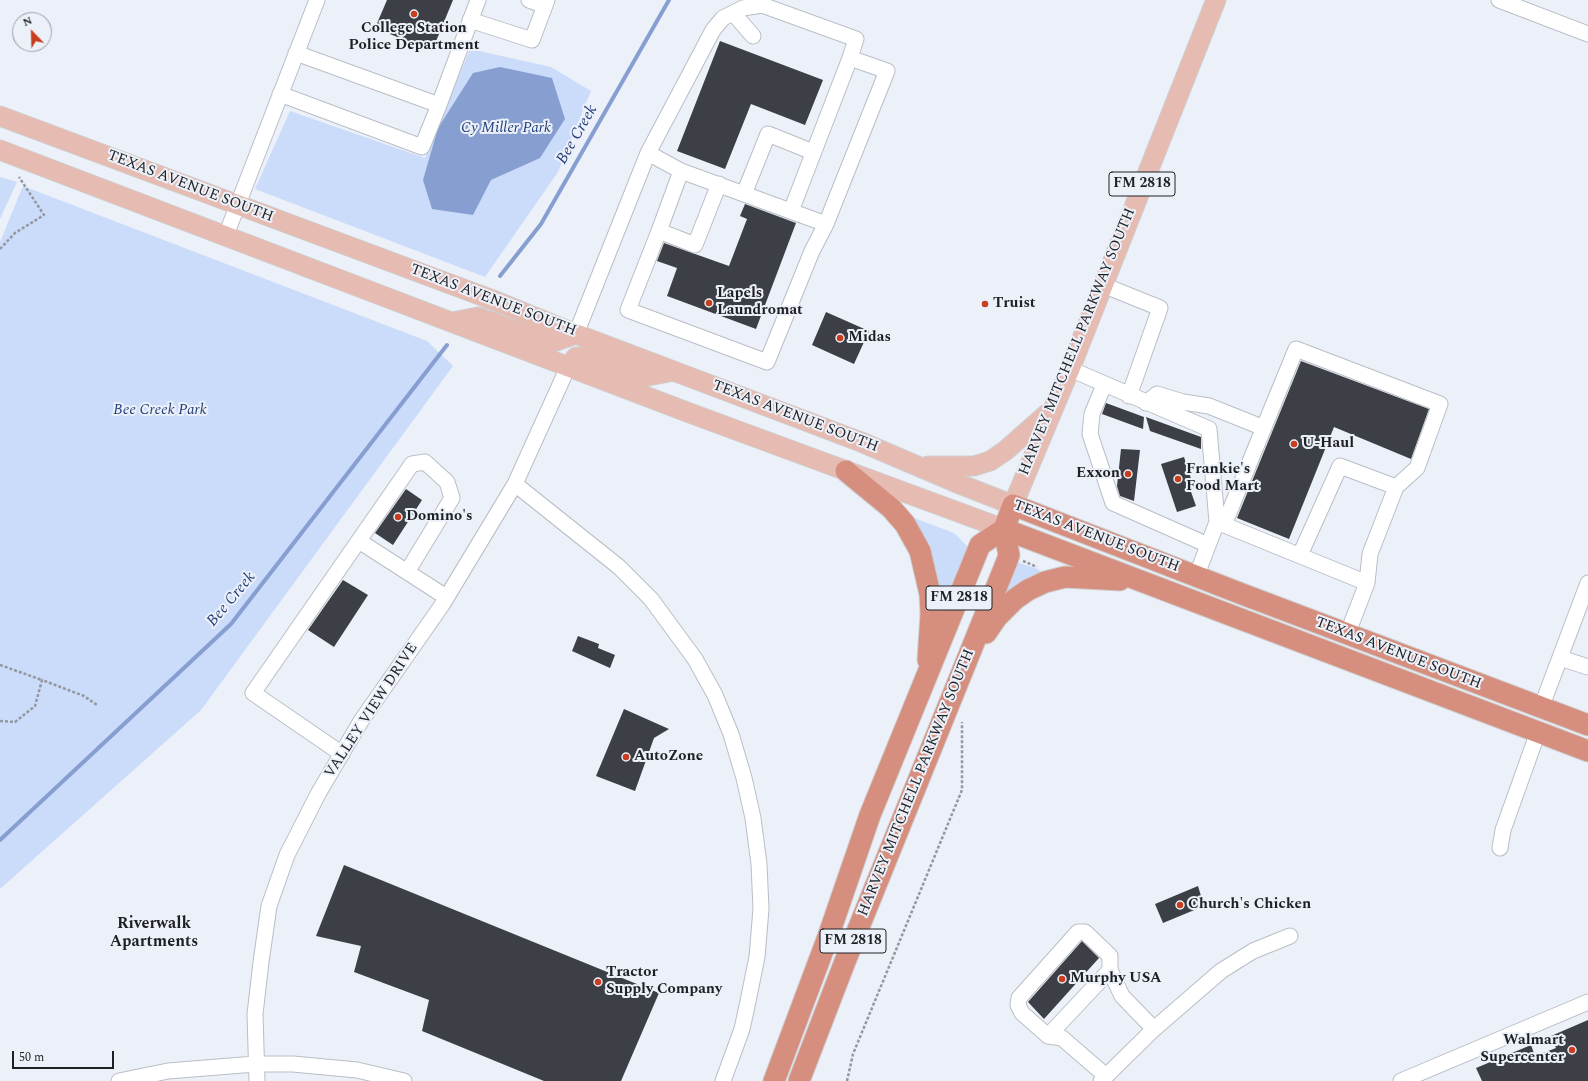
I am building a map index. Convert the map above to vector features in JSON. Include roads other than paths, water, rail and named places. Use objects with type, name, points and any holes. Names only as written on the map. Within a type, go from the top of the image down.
[{"type":"highway","points":[[846,470],[891,508],[905,524],[920,551],[930,594],[931,614],[927,677]]},
{"type":"highway","name":"HARVEY MITCHELL PARKWAY SOUTH","points":[[799,1081],[844,964],[1008,556],[1004,529],[1013,504]]},
{"type":"highway","name":"TEXAS AVENUE SOUTH","points":[[1013,504],[1196,577],[1588,725]]},
{"type":"highway","name":"HARVEY MITCHELL PARKWAY SOUTH","points":[[774,1081],[828,937],[870,815],[980,545],[1004,529]]},
{"type":"highway","name":"TEXAS AVENUE SOUTH","points":[[1004,529],[1588,750]]},
{"type":"highway","points":[[969,656],[1004,608],[1028,590],[1045,582],[1065,577],[1145,582]]},
{"type":"main road","name":"HARVEY MITCHELL PARKWAY SOUTH","points":[[1013,504],[1070,369],[1216,0]]},
{"type":"main road","name":"TEXAS AVENUE SOUTH","points":[[0,116],[493,300],[576,334],[861,442],[1013,504]]},
{"type":"main road","name":"TEXAS AVENUE SOUTH","points":[[0,150],[226,235],[568,367],[1004,529]]},
{"type":"main road","points":[[452,322],[478,317],[548,342],[556,341],[576,334]]},
{"type":"main road","points":[[568,367],[576,357],[591,357],[643,377],[674,371]]},
{"type":"main road","points":[[917,466],[974,466],[990,461],[1005,452],[1051,411]]},
{"type":"street","points":[[226,235],[317,0]]},
{"type":"street","points":[[280,94],[422,148],[478,0]]},
{"type":"street","points":[[470,20],[532,40],[546,3],[529,0]]},
{"type":"street","points":[[1499,0],[1588,34]]},
{"type":"street","points":[[576,334],[588,309],[648,153],[713,30],[723,18],[743,8],[762,5],[856,39],[791,211]]},
{"type":"street","points":[[733,13],[753,36]]},
{"type":"street","points":[[296,53],[438,105]]},
{"type":"street","points":[[682,171],[628,310],[767,362],[812,251],[826,224],[887,71],[850,58]]},
{"type":"street","points":[[744,194],[768,134],[813,152]]},
{"type":"street","points":[[648,153],[682,171],[826,224]]},
{"type":"street","points":[[659,231],[695,245],[719,184]]},
{"type":"street","points":[[1103,285],[1160,308],[1129,396]]},
{"type":"street","points":[[1196,577],[1208,545],[1221,523],[1264,428],[1296,349],[1440,404],[1417,468],[1396,487],[1370,554],[1367,583],[1347,635]]},
{"type":"street","name":"VALLEY VIEW DRIVE","points":[[257,1081],[255,1014],[269,906],[287,855],[318,794],[361,721],[446,597],[515,484],[568,367]]},
{"type":"street","points":[[1070,369],[1129,396],[1209,429],[1221,523]]},
{"type":"street","points":[[1104,385],[1092,414],[1090,434],[1113,503],[1208,545]]},
{"type":"street","points":[[1146,403],[1158,394],[1184,402],[1209,406],[1264,428]]},
{"type":"street","points":[[342,754],[253,693],[412,464],[424,462],[447,482],[452,498],[407,572]]},
{"type":"street","points":[[1300,556],[1340,466],[1396,487]]},
{"type":"street","points":[[515,484],[619,567],[651,599],[695,659],[715,695],[731,734],[744,778],[753,818],[759,864],[761,909],[757,957],[742,1029],[723,1081]]},
{"type":"street","points":[[1221,523],[1367,583]]},
{"type":"street","points":[[358,542],[446,597]]},
{"type":"street","points":[[1541,708],[1588,583]]},
{"type":"street","points":[[1560,658],[1588,667]]},
{"type":"street","points":[[1500,848],[1503,830],[1538,732]]},
{"type":"street","points":[[1154,1029],[1122,996],[1110,970],[1110,956],[1085,932],[1078,932],[1019,998],[1018,1005],[1022,1013],[1048,1036],[1062,1038],[1103,1079],[1154,1029],[1221,971],[1253,951],[1290,936]]},
{"type":"street","points":[[1048,1036],[1110,970]]},
{"type":"street","points":[[1401,1081],[1588,1002]]},
{"type":"street","points":[[119,1081],[168,1071],[256,1064],[292,1064],[357,1070],[404,1081]]},
{"type":"waterway","name":"Bee Creek","points":[[500,276],[541,224],[669,0]]},
{"type":"waterway","name":"Bee Creek","points":[[0,840],[231,624],[447,345]]},
{"type":"place","name":"College Station Police Department","points":[[414,14]]},
{"type":"place","name":"Lapels Laundromat","points":[[709,303]]},
{"type":"place","name":"Truist","points":[[985,304]]},
{"type":"place","name":"Midas","points":[[840,338]]},
{"type":"place","name":"U-Haul","points":[[1294,444]]},
{"type":"place","name":"Exxon","points":[[1128,474]]},
{"type":"place","name":"Frankie's Food Mart","points":[[1178,479]]},
{"type":"place","name":"Domino's","points":[[398,517]]},
{"type":"place","name":"AutoZone","points":[[626,757]]},
{"type":"place","name":"Church's Chicken","points":[[1180,905]]},
{"type":"place","name":"Murphy USA","points":[[1062,979]]},
{"type":"place","name":"Tractor Supply Company","points":[[598,982]]},
{"type":"place","name":"Walmart Supercenter","points":[[1572,1050]]},
{"type":"district","name":"Riverwalk Apartments","points":[[154,934]]},
{"type":"park label","name":"Cy Miller Park","points":[[506,129]]},
{"type":"park label","name":"Bee Creek Park","points":[[160,411]]}]
